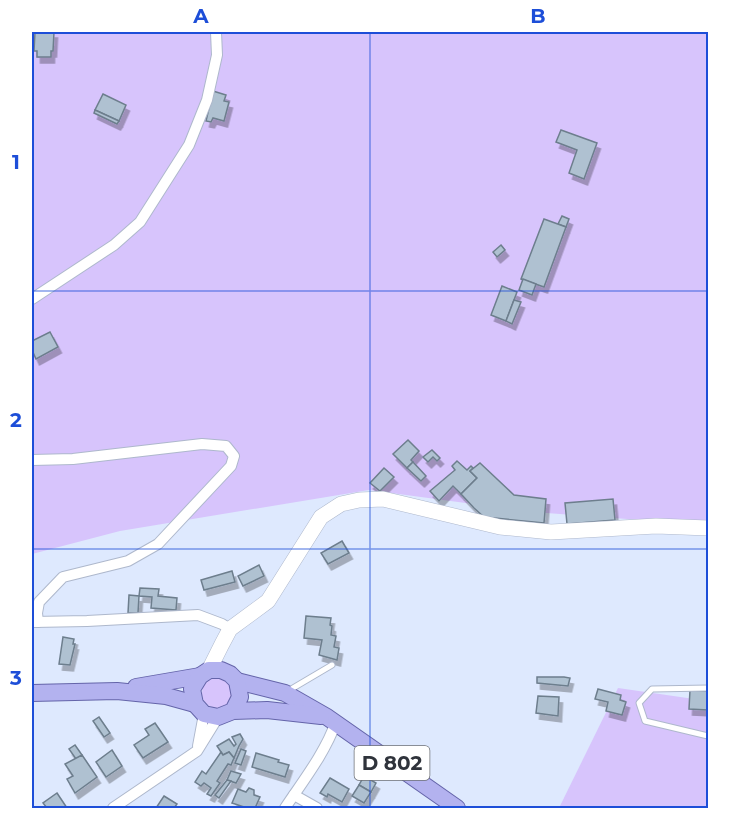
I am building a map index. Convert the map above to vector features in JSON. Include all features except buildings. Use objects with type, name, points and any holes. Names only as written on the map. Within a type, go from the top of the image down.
[{"type":"main road","points":[[220,670],[233,678],[240,697],[212,712],[192,689],[205,673],[220,670]]},
{"type":"main road","name":"D 802","points":[[117,691],[205,673]]},
{"type":"main road","name":"D 802","points":[[233,678],[276,701],[332,720],[457,808]]},
{"type":"main road","name":"D 802","points":[[32,693],[117,691],[166,696],[212,712],[276,701],[332,720]]},
{"type":"street","points":[[32,299],[114,245],[140,222],[189,145],[207,100],[217,55],[216,32]]},
{"type":"street","points":[[32,460],[73,459],[202,444],[226,446],[234,456],[231,466],[158,544],[128,561],[63,577],[39,602],[35,622],[198,615],[222,624],[228,634],[225,656],[233,678]]},
{"type":"street","points":[[205,673],[228,634],[268,601],[321,517],[341,504],[382,499],[500,527],[550,532],[656,526],[708,528]]},
{"type":"street","points":[[113,808],[197,751],[212,712]]},
{"type":"street","points":[[285,808],[332,733],[332,720]]},
{"type":"street","points":[[294,795],[317,808]]},
{"type":"lane","points":[[276,701],[332,665]]},
{"type":"lane","points":[[708,688],[652,689],[639,703],[645,721],[708,736]]},
{"type":"shaded area","points":[[32,32],[708,32],[708,525],[533,512],[369,490],[120,531],[32,554]]},
{"type":"shaded area","points":[[217,678],[223,679],[231,687],[231,699],[223,707],[217,708],[211,707],[203,699],[202,693],[203,687],[211,679]]},
{"type":"shaded area","points":[[618,688],[708,701],[708,808],[559,808]]}]
